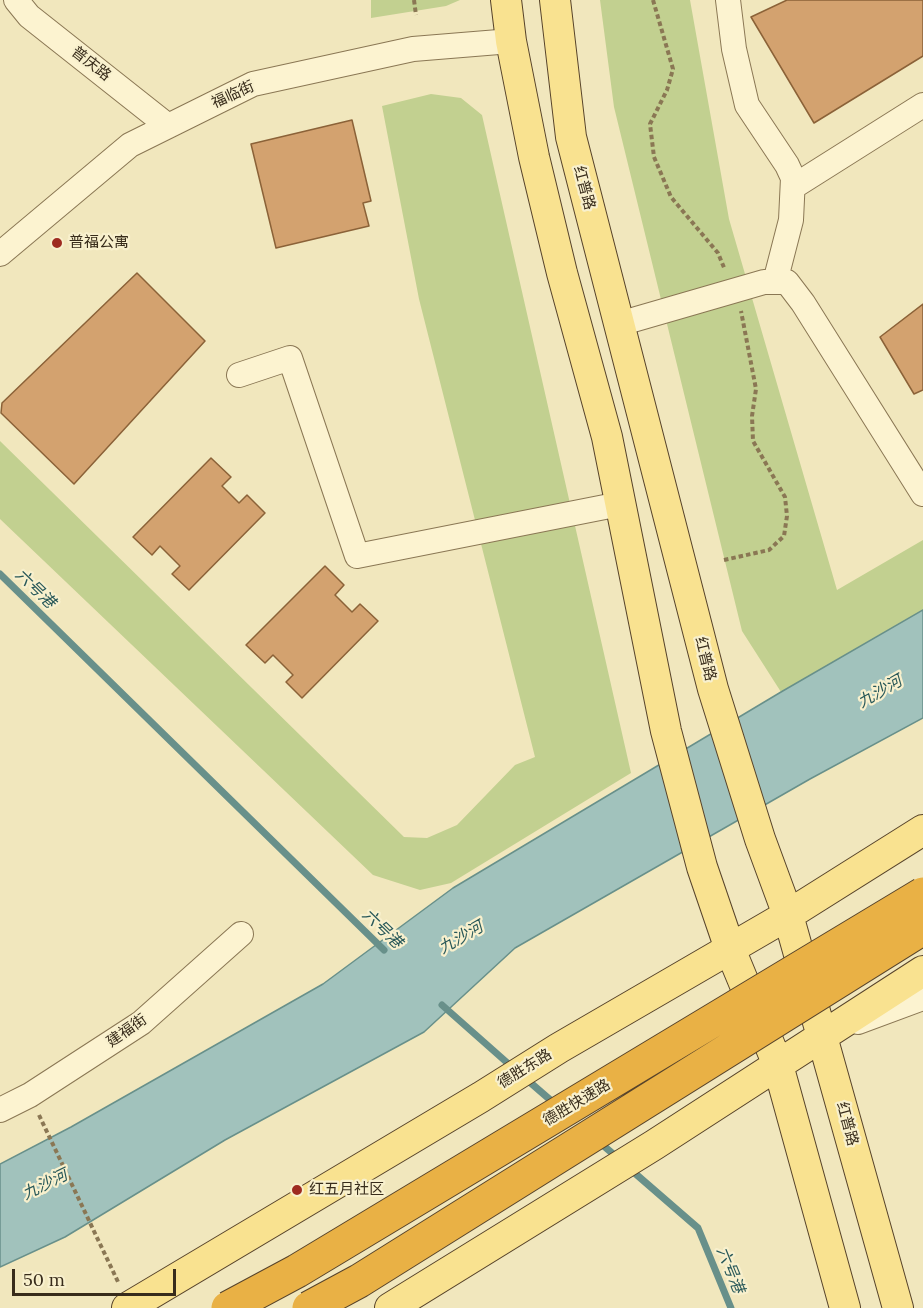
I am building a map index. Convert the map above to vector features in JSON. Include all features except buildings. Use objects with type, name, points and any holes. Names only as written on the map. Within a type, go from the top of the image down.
[{"type":"highway","name":"德胜快速路","points":[[228,1308],[308,1265],[923,894]]},
{"type":"highway","points":[[309,1308],[359,1281],[923,928]]},
{"type":"main road","points":[[506,0],[511,41],[534,157],[562,273],[607,437],[666,731],[702,867],[730,949],[778,1065],[845,1308]]},
{"type":"main road","name":"红普路","points":[[555,0],[571,137],[713,689],[760,839],[788,915],[898,1308]]},
{"type":"main road","name":"德胜东路","points":[[128,1307],[481,1097],[559,1048],[788,915],[923,830]]},
{"type":"main road","points":[[390,1308],[654,1145],[923,971]]},
{"type":"street","name":"普庆路","points":[[16,0],[29,16],[168,126]]},
{"type":"street","points":[[728,0],[734,50],[747,105],[787,165],[793,178],[791,220],[776,282]]},
{"type":"street","name":"福临街","points":[[0,254],[130,145],[254,84],[413,49],[511,41]]},
{"type":"street","points":[[793,187],[923,105]]},
{"type":"street","points":[[619,324],[764,282],[787,282],[803,303],[923,494]]},
{"type":"street","points":[[239,375],[290,358],[357,556],[620,504]]},
{"type":"street","name":"建福街","points":[[0,1110],[30,1095],[141,1023],[241,934]]},
{"type":"street","points":[[823,1036],[923,998]]},
{"type":"path","points":[[414,0],[416,15]]},
{"type":"path","points":[[30,1095],[128,1307]]},
{"type":"green space","points":[[371,0],[460,0],[446,6],[371,18]]},
{"type":"green space","points":[[600,0],[690,0],[729,219],[837,590],[923,540],[923,610],[781,692],[742,631],[614,107]]},
{"type":"green space","points":[[431,94],[461,98],[482,115],[631,773],[451,883],[420,890],[373,875],[0,519],[0,441],[404,837],[427,838],[457,825],[515,765],[535,757],[419,299],[382,106]]},
{"type":"water","name":"九沙河","points":[[923,610],[923,718],[810,779],[515,948],[424,1032],[225,1140],[65,1237],[0,1267],[0,1164],[71,1127],[323,984],[453,888]]},
{"type":"waterway","name":"六号港","points":[[0,574],[384,950]]},
{"type":"waterway","name":"六号港","points":[[442,1005],[512,1067]]},
{"type":"waterway","name":"六号港","points":[[525,1078],[555,1104]]},
{"type":"waterway","name":"六号港","points":[[598,1141],[619,1159]]},
{"type":"waterway","name":"六号港","points":[[630,1169],[698,1228],[731,1308]]},
{"type":"place","name":"普福公寓","points":[[57,243]]},
{"type":"place","name":"红五月社区","points":[[297,1190]]}]
